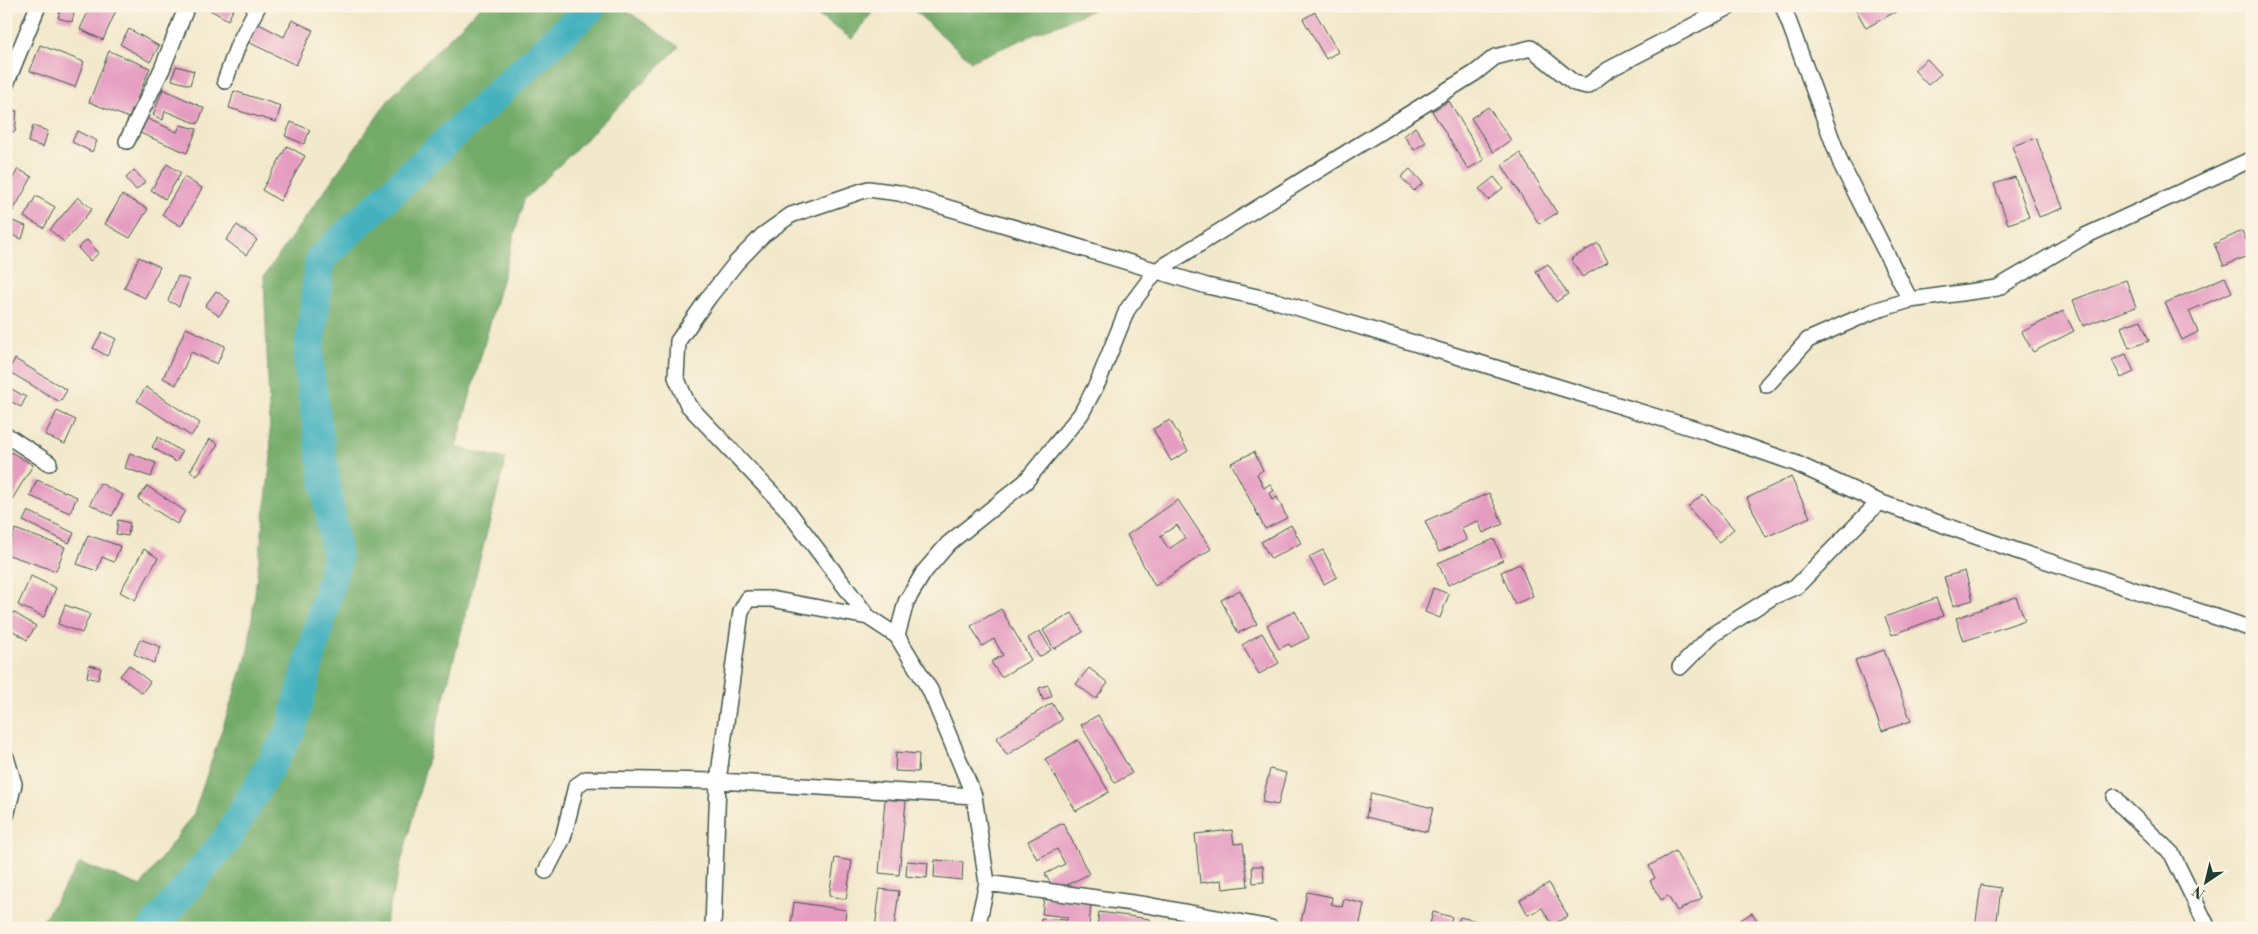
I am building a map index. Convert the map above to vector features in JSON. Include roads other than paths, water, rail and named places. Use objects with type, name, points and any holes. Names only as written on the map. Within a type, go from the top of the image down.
[{"type":"street","points":[[6,84],[38,6]]},
{"type":"street","points":[[127,141],[162,69],[187,6]]},
{"type":"street","points":[[225,80],[238,45],[258,6]]},
{"type":"street","points":[[897,636],[906,602],[924,572],[949,543],[1025,482],[1081,414],[1098,382],[1127,310],[1156,271],[1475,72],[1495,57],[1532,48],[1574,83],[1587,86],[1608,70],[1731,6]]},
{"type":"street","points":[[1783,6],[1842,164],[1910,300]]},
{"type":"street","points":[[1768,385],[1808,340],[1874,311],[1910,300],[1997,288],[2085,236],[2252,159]]},
{"type":"street","points":[[978,928],[986,883],[974,796],[930,690],[897,636],[868,617],[785,507],[688,405],[676,378],[678,341],[736,263],[763,235],[791,215],[868,189],[899,193],[1207,286],[1276,301],[1449,352],[1564,390],[1706,432],[1795,463],[1879,502],[2020,552],[2252,628]]},
{"type":"street","points":[[6,435],[49,464]]},
{"type":"street","points":[[1680,666],[1712,635],[1774,596],[1797,586],[1879,502]]},
{"type":"street","points":[[713,928],[718,781],[741,611],[748,599],[771,599],[868,617]]},
{"type":"street","points":[[6,757],[14,784],[6,816]]},
{"type":"street","points":[[546,871],[563,838],[576,786],[586,779],[718,781],[974,796]]},
{"type":"street","points":[[2115,797],[2172,854],[2208,928]]},
{"type":"street","points":[[986,883],[1147,905],[1271,928]]},
{"type":"waterway","points":[[153,928],[227,839],[291,730],[337,559],[308,363],[320,259],[592,6]]}]
